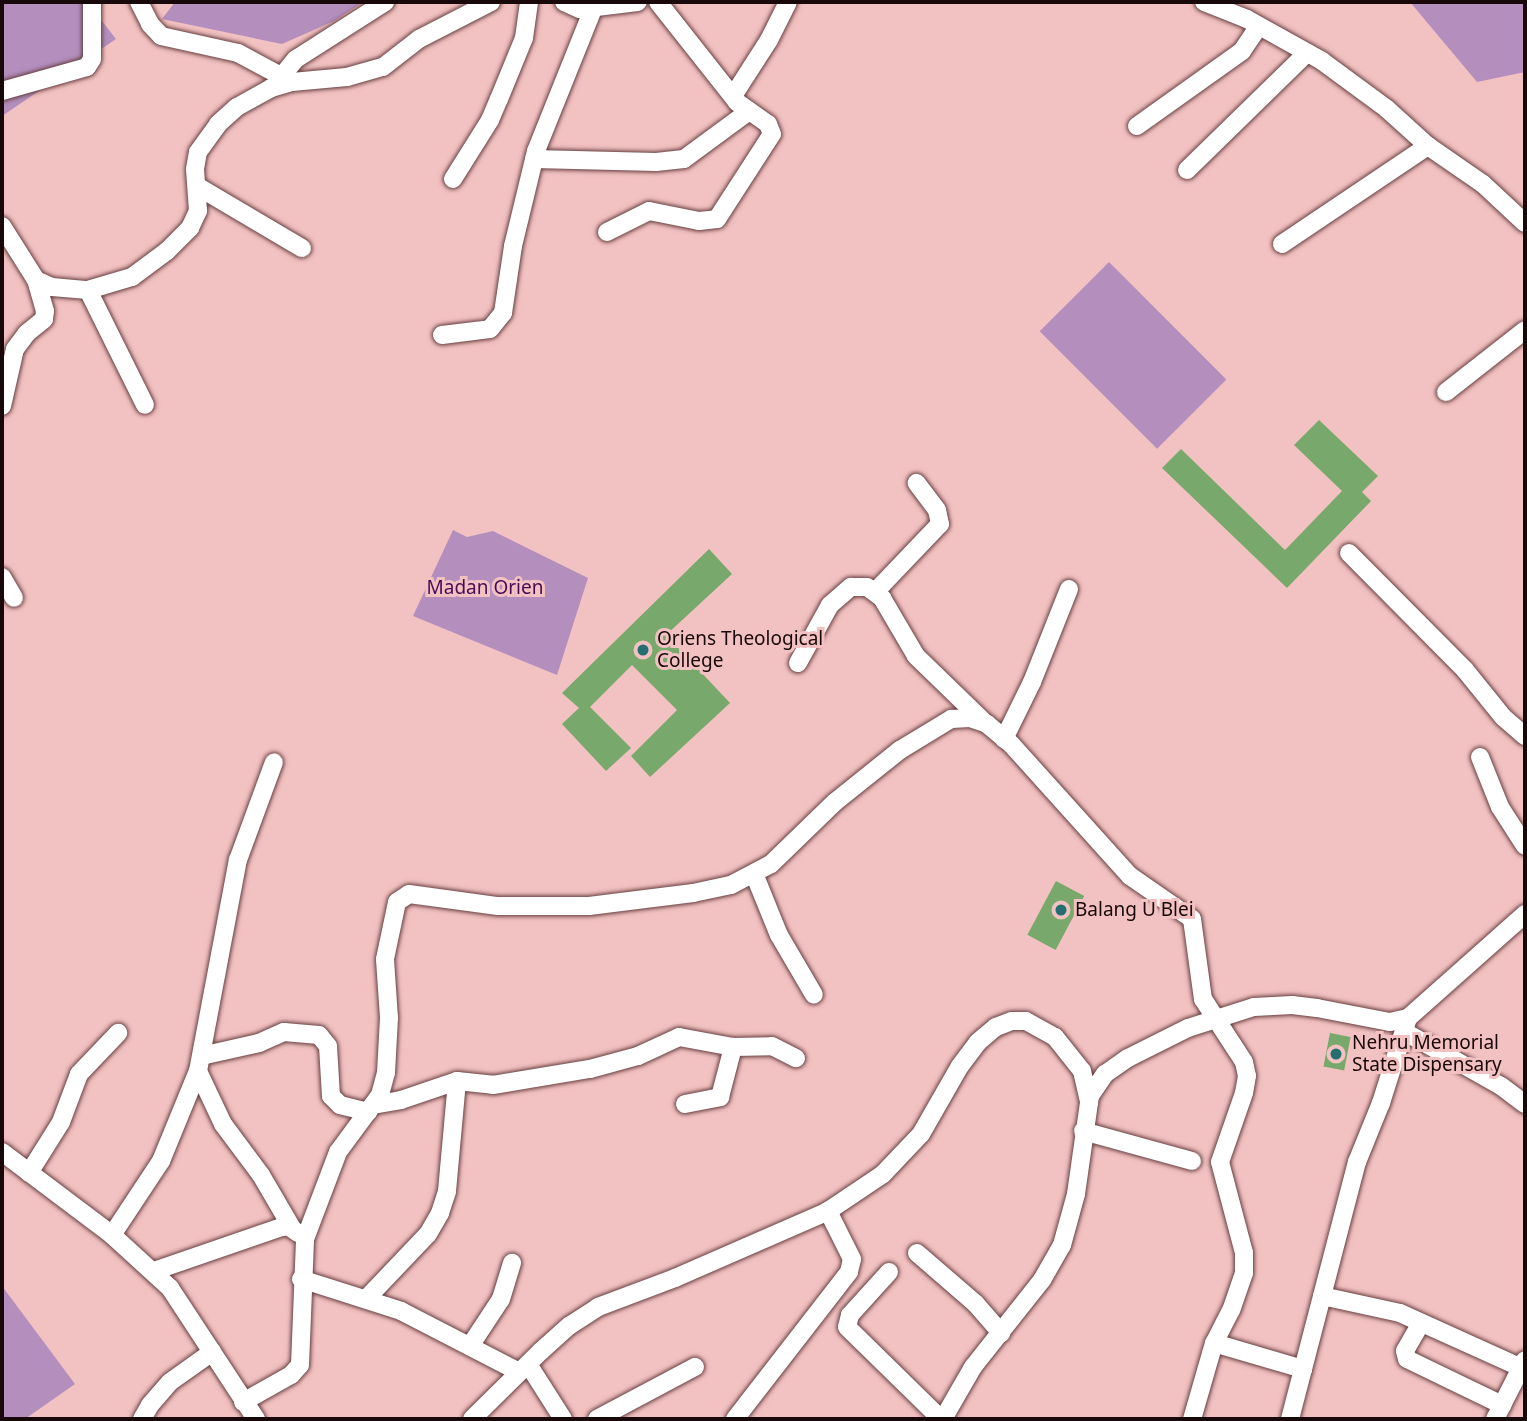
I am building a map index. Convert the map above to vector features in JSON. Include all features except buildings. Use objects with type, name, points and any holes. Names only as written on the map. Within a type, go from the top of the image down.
[{"type":"street","points":[[2,91],[87,67],[93,50],[92,2]]},
{"type":"street","points":[[139,2],[150,24],[161,36],[238,53],[287,79]]},
{"type":"street","points":[[287,79],[296,59],[386,2]]},
{"type":"street","points":[[36,280],[52,287],[88,290],[132,277],[167,251],[190,228],[198,211],[198,152],[218,124],[237,107],[287,79],[347,77],[383,67],[419,39],[491,2]]},
{"type":"street","points":[[453,179],[490,120],[524,38],[529,2]]},
{"type":"street","points":[[564,2],[580,9],[598,4],[638,2]]},
{"type":"street","points":[[607,232],[649,211],[699,222],[721,216],[772,134],[768,124],[733,96],[657,2]]},
{"type":"street","points":[[733,96],[769,40],[788,2]]},
{"type":"street","points":[[1203,2],[1259,26],[1307,53],[1387,109],[1428,146],[1483,184],[1525,223]]},
{"type":"street","points":[[442,335],[490,329],[503,313],[513,246],[534,159],[598,4]]},
{"type":"street","points":[[1137,126],[1242,51],[1259,26]]},
{"type":"street","points":[[1186,170],[1307,53]]},
{"type":"street","points":[[534,159],[656,162],[684,159],[750,111]]},
{"type":"street","points":[[1282,244],[1428,146]]},
{"type":"street","points":[[197,187],[302,248]]},
{"type":"street","points":[[2,226],[36,280],[45,311],[44,320],[27,333],[15,349],[2,406]]},
{"type":"street","points":[[88,290],[145,405]]},
{"type":"street","points":[[1446,392],[1525,330]]},
{"type":"street","points":[[875,592],[940,524],[937,510],[917,483]]},
{"type":"street","points":[[1349,553],[1465,670],[1503,717],[1525,736]]},
{"type":"street","points":[[2,576],[14,598]]},
{"type":"street","points":[[798,663],[819,620],[838,596],[859,585],[875,592],[882,598],[916,656],[1004,739],[1130,876],[1192,919],[1203,999],[1244,1062],[1247,1076],[1244,1093],[1220,1162],[1244,1253],[1244,1273],[1240,1289],[1214,1343],[1192,1419]]},
{"type":"street","points":[[1004,739],[1032,682],[1069,589]]},
{"type":"street","points":[[298,1234],[338,1152],[380,1095],[386,1073],[389,1018],[387,941],[397,902],[404,895],[416,894],[498,906],[589,906],[693,893],[754,876],[771,864],[849,790],[932,728],[951,719],[970,718],[987,724]]},
{"type":"street","points":[[1480,757],[1500,807],[1525,846]]},
{"type":"street","points":[[112,1235],[160,1161],[199,1064],[238,860],[274,762]]},
{"type":"street","points":[[754,876],[779,935],[814,995]]},
{"type":"street","points":[[1290,1419],[1356,1163],[1407,1025],[1525,914]]},
{"type":"street","points":[[888,1272],[850,1315],[847,1327],[942,1419],[973,1367],[1042,1280],[1062,1245],[1076,1194],[1088,1102],[1095,1085],[1128,1058],[1213,1018],[1254,1007],[1292,1005],[1407,1025],[1525,1104]]},
{"type":"street","points":[[472,1419],[569,1326],[598,1307],[675,1278],[828,1210],[862,1189],[901,1157],[921,1134],[960,1066],[978,1042],[996,1027],[1012,1021],[1026,1020],[1055,1037],[1082,1071],[1088,1102]]},
{"type":"street","points":[[199,1064],[284,1032],[319,1035],[328,1045],[331,1096],[341,1105],[370,1108],[457,1081],[493,1085],[590,1069],[638,1056],[679,1037],[733,1046],[772,1046],[796,1058]]},
{"type":"street","points":[[29,1172],[61,1122],[79,1074],[118,1033]]},
{"type":"street","points":[[685,1104],[720,1097],[733,1046]]},
{"type":"street","points":[[199,1064],[223,1124],[261,1175],[298,1234],[302,1279],[297,1371],[243,1402]]},
{"type":"street","points":[[367,1298],[428,1234],[440,1213],[447,1191],[457,1081]]},
{"type":"street","points":[[1083,1131],[1192,1160]]},
{"type":"street","points":[[2,1152],[112,1235],[154,1271],[170,1288],[256,1419]]},
{"type":"street","points":[[735,1419],[849,1272],[852,1259],[828,1210]]},
{"type":"street","points":[[154,1271],[282,1227],[298,1234]]},
{"type":"street","points":[[917,1253],[975,1303],[1001,1334]]},
{"type":"street","points":[[470,1346],[501,1300],[512,1263]]},
{"type":"street","points":[[302,1279],[401,1311],[470,1346],[524,1368],[563,1419]]},
{"type":"street","points":[[1322,1296],[1400,1313],[1524,1364],[1499,1412],[1407,1359],[1405,1351],[1421,1322]]},
{"type":"street","points":[[1214,1343],[1303,1369]]},
{"type":"street","points":[[150,1414],[170,1382],[212,1352]]},
{"type":"street","points":[[597,1419],[695,1367]]},
{"type":"green space","points":[[2,2],[87,2],[116,39],[2,116]]},
{"type":"green space","points":[[175,2],[363,2],[334,21],[282,44],[162,19]]},
{"type":"green space","points":[[1410,2],[1525,2],[1525,72],[1477,82]]},
{"type":"green space","points":[[1109,262],[1226,379],[1157,449],[1040,331]]},
{"type":"green space","name":"Madan Orien","points":[[453,530],[467,537],[493,531],[588,578],[557,675],[413,616]]},
{"type":"green space","points":[[2,1286],[75,1384],[25,1419],[2,1419]]},
{"type":"place","name":"Oriens Theological College","points":[[643,650]]},
{"type":"place","name":"Balang U Blei","points":[[1061,910]]},
{"type":"place","name":"Nehru Memorial State Dispensary","points":[[1336,1054]]}]
